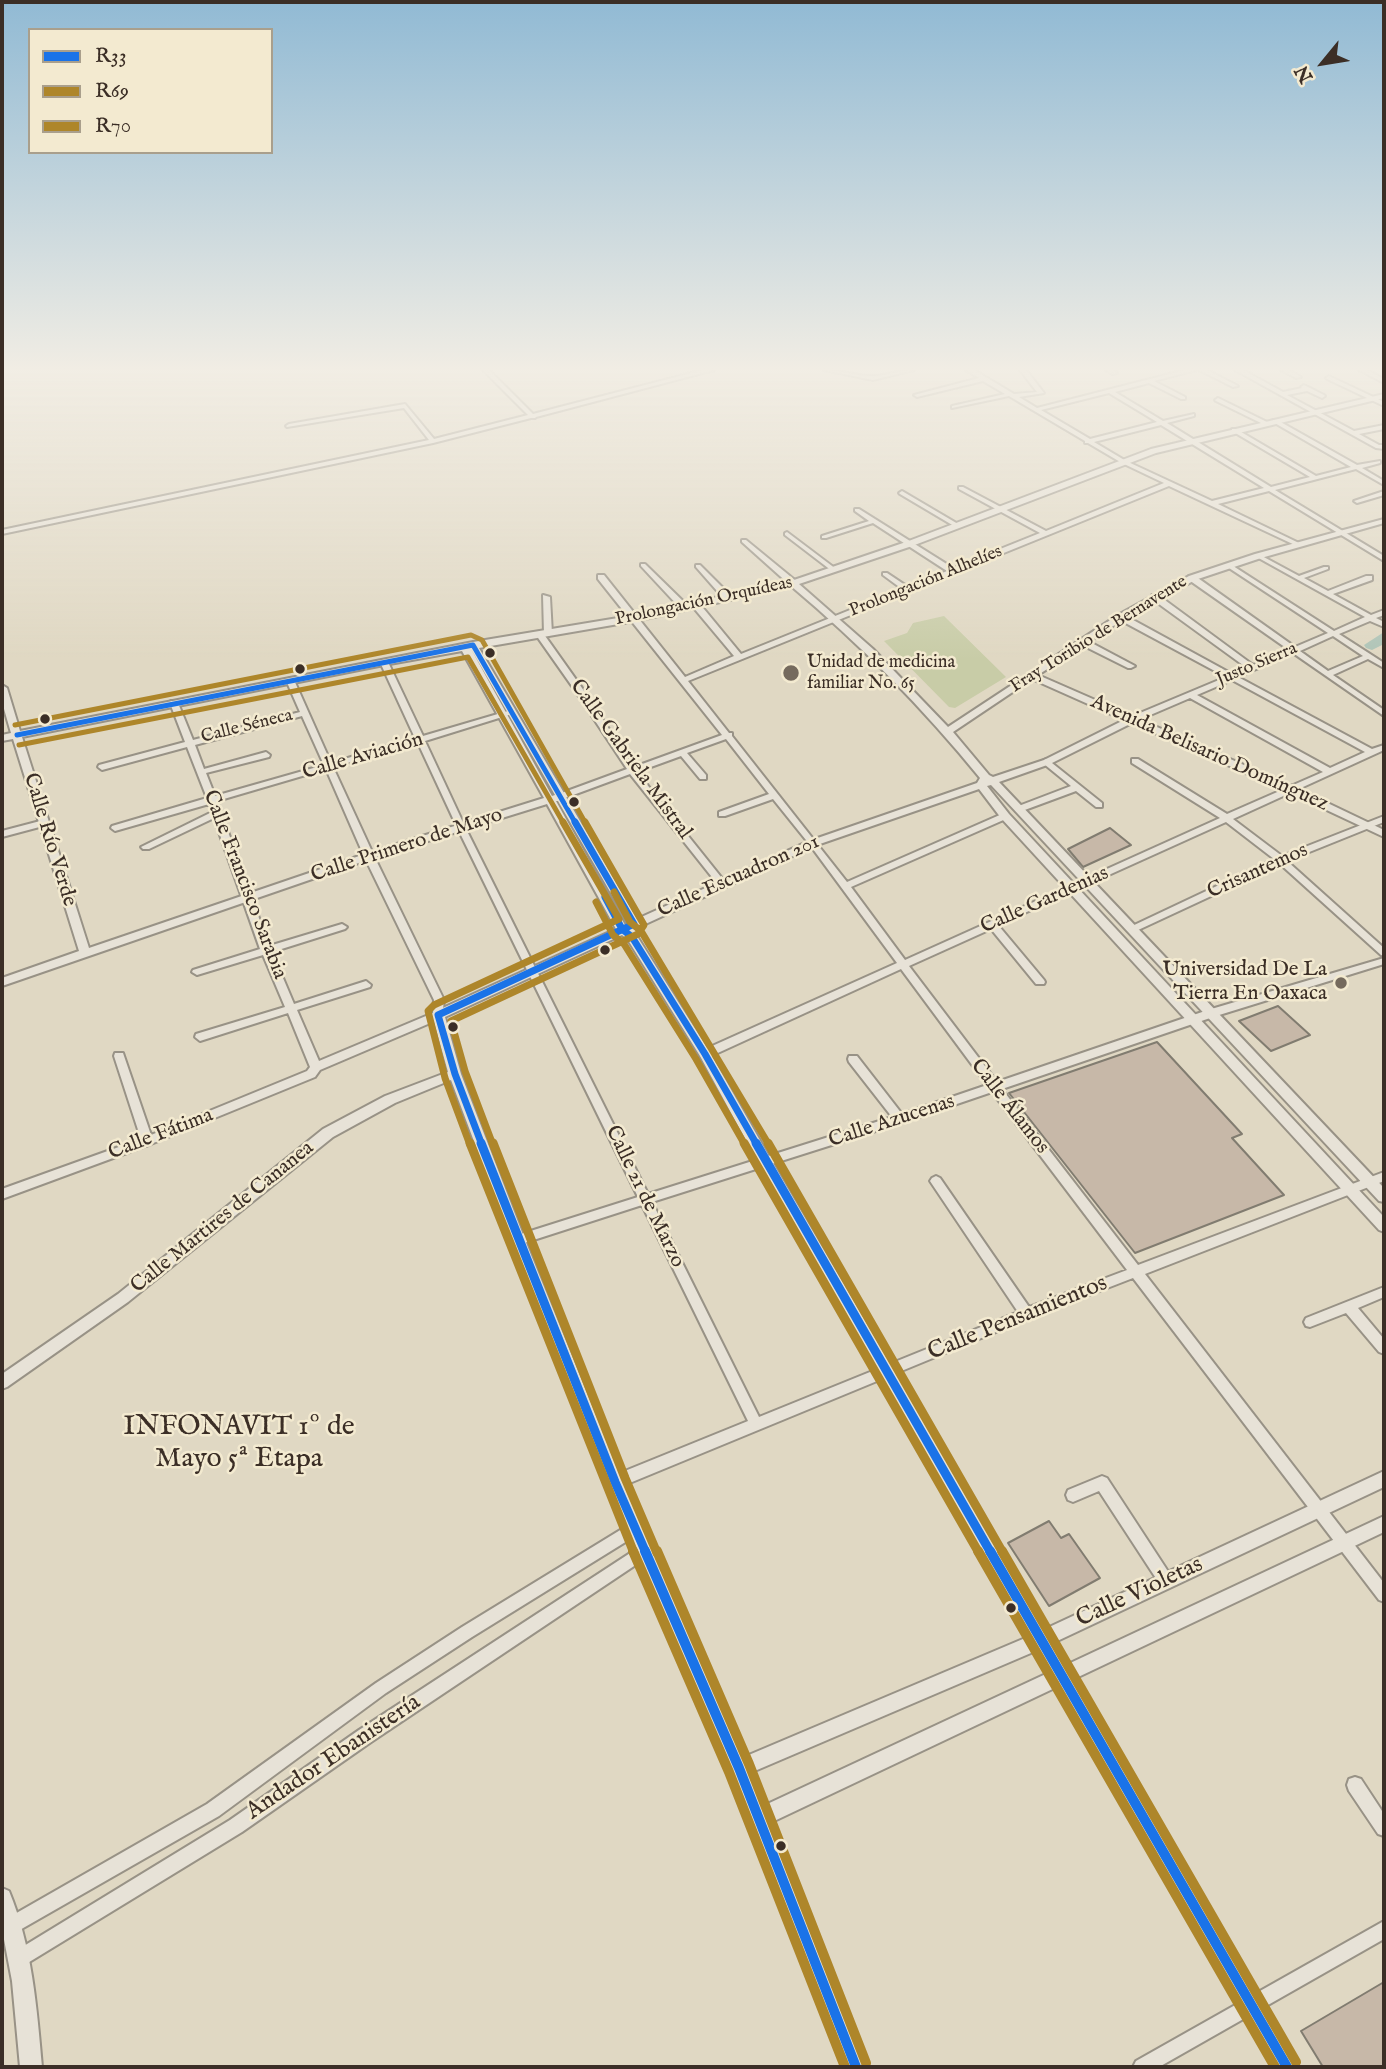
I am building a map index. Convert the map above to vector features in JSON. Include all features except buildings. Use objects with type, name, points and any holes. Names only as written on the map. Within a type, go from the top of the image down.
[{"type":"street","points":[[2,533],[313,467]]},
{"type":"street","name":"Prolongación Orquídeas","points":[[2,738],[384,662],[636,618],[793,583],[909,544],[1112,467]]},
{"type":"street","points":[[1134,467],[1299,545]]},
{"type":"street","points":[[1232,467],[1384,559]]},
{"type":"street","points":[[1296,467],[1314,477]]},
{"type":"street","points":[[1214,503],[1355,467],[1384,483]]},
{"type":"street","name":"Prolongación Alhelíes","points":[[683,680],[1170,483]]},
{"type":"street","points":[[961,488],[1047,534]]},
{"type":"street","points":[[902,493],[956,525]]},
{"type":"street","points":[[1357,501],[1384,493]]},
{"type":"street","points":[[857,510],[952,571]]},
{"type":"street","points":[[824,537],[874,521]]},
{"type":"street","name":"Fray Toribio de Bernavente","points":[[948,731],[1122,617],[1192,578],[1258,556],[1384,521]]},
{"type":"street","points":[[787,534],[834,570]]},
{"type":"street","points":[[744,541],[837,619],[948,731],[986,781],[1005,816],[1384,1226]]},
{"type":"street","points":[[1258,556],[1384,625]]},
{"type":"street","points":[[643,565],[684,607]]},
{"type":"street","points":[[1228,565],[1384,666]]},
{"type":"street","points":[[698,566],[728,598]]},
{"type":"street","points":[[1299,578],[1326,568]]},
{"type":"street","points":[[885,574],[908,590]]},
{"type":"street","name":"Calle Álamos","points":[[601,577],[813,843],[902,966],[1384,1595]]},
{"type":"street","points":[[1192,578],[1384,715]]},
{"type":"street","points":[[1327,594],[1369,578]]},
{"type":"street","points":[[544,635],[546,597]]},
{"type":"street","points":[[1155,597],[1252,668]]},
{"type":"street","points":[[696,605],[739,657]]},
{"type":"street","name":"Justo Sierra","points":[[1130,720],[1384,612]]},
{"type":"street","points":[[1122,617],[1371,752]]},
{"type":"street","name":"Calle Gabriela Mistral","points":[[544,635],[632,771],[722,884]]},
{"type":"street","points":[[1083,642],[1132,666]]},
{"type":"street","points":[[469,646],[629,930],[705,1054],[1287,2067]]},
{"type":"street","points":[[1328,674],[1369,656]]},
{"type":"street","name":"Calle 21 de Marzo","points":[[384,662],[419,741],[756,1424]]},
{"type":"street","name":"Avenida Belisario Domínguez","points":[[1032,676],[1288,788],[1384,834]]},
{"type":"street","points":[[290,680],[369,856],[439,1000],[438,1015],[455,1074],[518,1240],[615,1482],[739,1768],[856,2067]]},
{"type":"street","name":"Calle Río Verde","points":[[2,688],[85,952]]},
{"type":"street","points":[[1189,694],[1328,771]]},
{"type":"street","name":"Calle Francisco Sarabia","points":[[174,703],[266,951],[316,1067]]},
{"type":"street","name":"Calle Séneca","points":[[102,767],[190,741],[305,713]]},
{"type":"street","name":"Calle Aviación","points":[[115,828],[508,713]]},
{"type":"street","name":"Calle Escuadron 201","points":[[316,1067],[629,930],[813,843],[1047,762],[1130,720]]},
{"type":"street","name":"Calle Primero de Mayo","points":[[2,982],[369,856],[462,829],[729,735]]},
{"type":"street","name":"Calle Gardenias","points":[[705,1054],[1072,890],[1288,788],[1384,747]]},
{"type":"street","points":[[683,753],[704,777]]},
{"type":"street","points":[[201,772],[266,755]]},
{"type":"street","points":[[1135,761],[1225,817],[1281,860],[1384,953]]},
{"type":"street","points":[[1047,762],[1100,805]]},
{"type":"street","points":[[986,781],[1019,809],[1384,1197]]},
{"type":"street","points":[[1019,809],[1078,787]]},
{"type":"street","points":[[722,814],[775,795]]},
{"type":"street","points":[[146,847],[217,813]]},
{"type":"street","points":[[845,886],[1005,816]]},
{"type":"street","name":"Crisantemos","points":[[1133,929],[1281,860],[1384,819]]},
{"type":"street","points":[[2,834],[44,823]]},
{"type":"street","points":[[993,925],[1040,982]]},
{"type":"street","points":[[197,972],[342,927]]},
{"type":"street","name":"Calle Azucenas","points":[[518,1240],[995,1088],[1212,1013],[1384,961]]},
{"type":"street","points":[[200,1037],[290,1006],[366,985]]},
{"type":"street","points":[[119,1056],[147,1141]]},
{"type":"street","points":[[853,1059],[900,1119]]},
{"type":"street","name":"Calle Fátima","points":[[2,1194],[147,1141],[311,1074],[316,1067]]},
{"type":"street","name":"Calle Martires de Cananea","points":[[2,1382],[141,1285],[328,1133],[408,1090],[455,1074]]},
{"type":"street","name":"Calle Pensamientos","points":[[615,1482],[1026,1314],[1384,1176]]},
{"type":"street","points":[[936,1181],[1026,1314]]},
{"type":"street","points":[[1310,1322],[1384,1292]]},
{"type":"street","points":[[1349,1307],[1384,1348]]},
{"type":"street","name":"Calle Violetas","points":[[739,1768],[1041,1640],[1384,1479]]},
{"type":"street","points":[[1073,1495],[1102,1483],[1166,1581]]},
{"type":"street","name":"Calle Violetas","points":[[757,1819],[1384,1524]]},
{"type":"street","name":"Andador Ebanistería","points":[[13,1944],[213,1810],[381,1688],[635,1528]]},
{"type":"street","name":"Andador Ebanistería","points":[[13,1944],[236,1826],[365,1736],[645,1551]]},
{"type":"street","points":[[1355,1785],[1384,1828]]},
{"type":"street","points":[[2,1898],[13,1944],[31,2067]]},
{"type":"street","points":[[1142,2067],[1384,1930]]},
{"type":"green space","points":[[944,616],[1006,677],[955,708],[949,707],[884,641],[907,633],[913,623]]},
{"type":"waterway","points":[[1372,645],[1384,637]]},
{"type":"transit line","name":"R70","points":[[15,725],[471,635],[482,640],[644,925],[638,934],[451,1021],[465,1071],[528,1236],[625,1478],[749,1764],[866,2063]]},
{"type":"transit line","name":"R33","points":[[17,735],[473,645],[634,924],[438,1015],[455,1074],[518,1240],[615,1482],[739,1768],[856,2067]]},
{"type":"transit line","name":"R69","points":[[19,745],[468,657],[619,919],[434,1005],[428,1011],[428,1018],[445,1078],[508,1244],[605,1486],[729,1772],[845,2067]]},
{"type":"transit line","name":"R70","points":[[614,892],[630,922],[641,931],[714,1049],[1296,2062]]},
{"type":"transit line","name":"R33","points":[[605,897],[622,929],[632,937],[705,1054],[1287,2067]]},
{"type":"transit line","name":"R69","points":[[596,902],[613,935],[624,944],[696,1059],[1275,2067]]},
{"type":"place","name":"Unidad de medicina familiar No. 65","points":[[791,673]]},
{"type":"place","name":"Universidad De La Tierra En Oaxaca","points":[[1341,983]]},
{"type":"district","name":"INFONAVIT 1º de Mayo 5ª Etapa","points":[[239,1444]]}]
